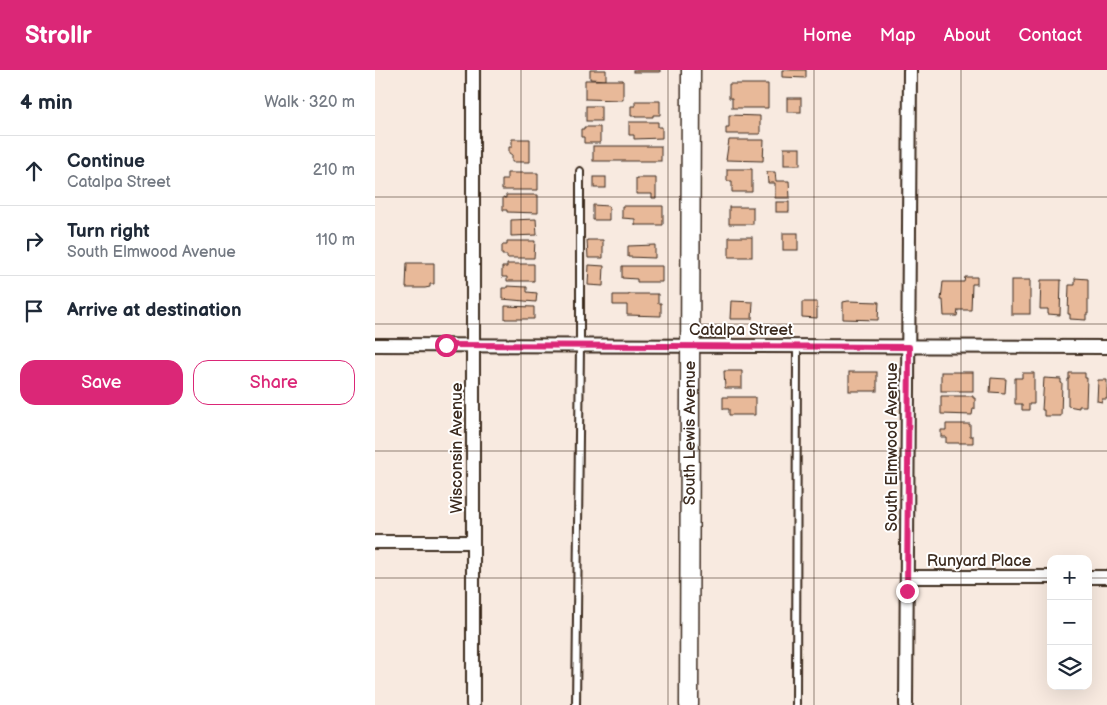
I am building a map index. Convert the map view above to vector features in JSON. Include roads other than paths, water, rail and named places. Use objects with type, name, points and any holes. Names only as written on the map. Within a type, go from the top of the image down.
[{"type":"main road","name":"South Lewis Avenue","points":[[689,705],[691,70]]},
{"type":"street","name":"Wisconsin Avenue","points":[[473,70],[473,705]]},
{"type":"street","name":"South Elmwood Avenue","points":[[907,705],[910,70]]},
{"type":"street","name":"Catalpa Street","points":[[375,345],[1107,347]]},
{"type":"street","points":[[375,542],[473,542]]},
{"type":"street","name":"Runyard Place","points":[[907,577],[1047,577]]},
{"type":"street","points":[[1092,577],[1107,577]]},
{"type":"lane","points":[[577,705],[580,171]]},
{"type":"lane","points":[[796,705],[797,346]]}]
